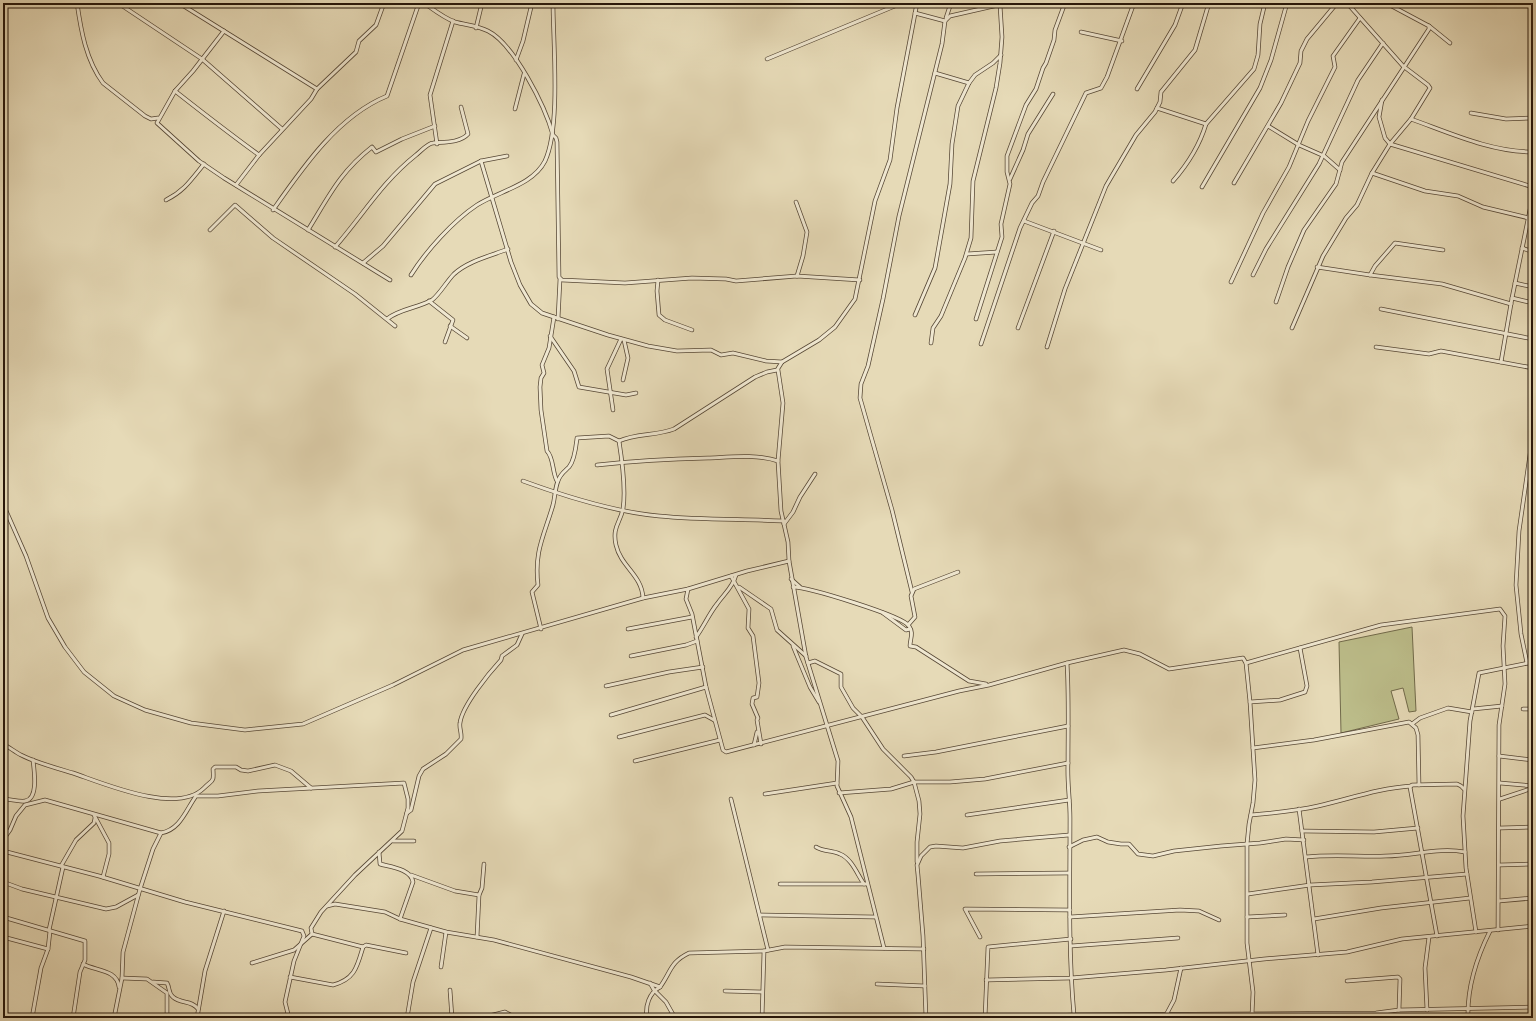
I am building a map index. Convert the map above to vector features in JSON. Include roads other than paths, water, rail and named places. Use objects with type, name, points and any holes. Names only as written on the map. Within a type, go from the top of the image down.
[{"type":"street","points":[[77,3],[83,38],[89,59],[98,77],[103,83],[145,116],[151,119],[158,118]]},
{"type":"street","points":[[118,3],[202,59],[282,129]]},
{"type":"street","points":[[178,3],[287,72],[317,89]]},
{"type":"street","points":[[236,185],[258,155],[311,99],[317,89],[356,52],[357,44],[376,25],[384,3]]},
{"type":"street","points":[[273,210],[292,182],[325,143],[358,111],[387,96],[418,3]]},
{"type":"street","points":[[424,3],[453,21],[487,30],[500,39],[516,60],[543,104],[552,135],[556,138],[557,142],[560,279],[558,319]]},
{"type":"street","points":[[432,8],[434,3]]},
{"type":"street","points":[[476,28],[482,3]]},
{"type":"street","points":[[516,60],[523,41],[532,3]]},
{"type":"street","points":[[411,276],[419,262],[457,222],[476,206],[492,196],[530,179],[545,160],[552,135],[553,3]]},
{"type":"street","points":[[767,59],[893,5],[902,3]]},
{"type":"street","points":[[884,948],[866,884],[850,817],[837,783],[839,765],[806,657],[791,579],[788,542],[779,496],[778,461],[783,404],[778,370],[782,362],[819,340],[835,327],[852,304],[860,280],[875,201],[890,160],[897,108],[917,3]]},
{"type":"street","points":[[909,627],[915,617],[911,596],[912,592],[892,510],[860,398],[861,384],[868,366],[884,299],[899,216],[951,3]]},
{"type":"street","points":[[915,13],[946,20],[1007,3]]},
{"type":"street","points":[[1010,179],[1007,172],[1007,156],[1026,105],[1036,89],[1046,63],[1054,40],[1054,30],[1065,3]]},
{"type":"street","points":[[981,344],[1020,228],[1032,203],[1038,196],[1043,182],[1086,93],[1101,88],[1104,84],[1122,41],[1134,3]]},
{"type":"street","points":[[1137,89],[1175,25],[1183,3]]},
{"type":"street","points":[[1047,347],[1065,289],[1106,186],[1136,135],[1157,108],[1160,102],[1161,92],[1195,50],[1209,3]]},
{"type":"street","points":[[1173,180],[1188,161],[1206,124],[1218,108],[1254,69],[1258,55],[1260,24],[1264,3]]},
{"type":"street","points":[[1202,187],[1260,88],[1271,60],[1287,3]]},
{"type":"street","points":[[1234,183],[1268,126],[1300,63],[1301,51],[1307,38],[1337,3]]},
{"type":"street","points":[[1292,328],[1317,267],[1346,218],[1357,205],[1372,173],[1390,144],[1411,119],[1430,87],[1404,66],[1347,3]]},
{"type":"street","points":[[1386,3],[1429,26],[1450,43]]},
{"type":"street","points":[[931,343],[933,328],[941,316],[967,254],[972,225],[973,181],[996,88],[1001,55],[1000,5]]},
{"type":"street","points":[[1231,282],[1260,218],[1289,167],[1335,67],[1333,56],[1360,18]]},
{"type":"street","points":[[437,144],[430,95],[453,21]]},
{"type":"street","points":[[1276,302],[1288,267],[1304,230],[1336,184],[1342,162],[1429,26]]},
{"type":"street","points":[[224,31],[175,91],[158,118],[157,123],[162,129],[204,164],[273,210],[390,280]]},
{"type":"street","points":[[1081,32],[1122,41]]},
{"type":"street","points":[[1253,275],[1266,249],[1324,156],[1358,80],[1383,43]]},
{"type":"street","points":[[915,315],[937,257],[950,184],[952,144],[958,106],[969,83],[975,75],[993,63],[1001,55]]},
{"type":"street","points":[[935,73],[969,83]]},
{"type":"street","points":[[515,109],[524,74]]},
{"type":"street","points":[[175,91],[207,115],[218,127],[258,155]]},
{"type":"street","points":[[976,319],[1002,237],[1001,224],[1010,179],[1023,150],[1028,134],[1053,94]]},
{"type":"street","points":[[1383,98],[1379,116],[1385,138],[1390,144],[1533,187]]},
{"type":"street","points":[[335,247],[351,229],[370,201],[389,180],[415,156],[432,143],[446,143],[465,137],[468,134],[461,107]]},
{"type":"street","points":[[1157,108],[1206,124]]},
{"type":"street","points":[[1471,113],[1506,119],[1533,118]]},
{"type":"street","points":[[1411,119],[1484,144],[1504,149],[1533,152]]},
{"type":"street","points":[[308,230],[338,179],[355,161],[372,147],[376,152],[402,139],[435,126]]},
{"type":"street","points":[[1268,126],[1299,144],[1324,156],[1340,170]]},
{"type":"street","points":[[363,263],[383,246],[434,184],[481,161],[507,156]]},
{"type":"street","points":[[481,161],[520,285],[527,298],[536,308],[558,319],[623,340],[676,351],[711,350],[721,355],[733,353],[766,361],[782,362]]},
{"type":"street","points":[[166,200],[186,188],[204,164]]},
{"type":"street","points":[[1372,173],[1426,191],[1458,196],[1483,207],[1533,219]]},
{"type":"street","points":[[1501,362],[1510,304],[1533,195]]},
{"type":"street","points":[[796,202],[806,232],[804,256],[797,276]]},
{"type":"street","points":[[210,230],[235,205],[273,238],[355,294],[395,326]]},
{"type":"street","points":[[1024,221],[1054,231],[1101,250]]},
{"type":"street","points":[[1018,328],[1054,231]]},
{"type":"street","points":[[1370,275],[1375,266],[1395,243],[1443,250]]},
{"type":"street","points":[[1522,248],[1533,252]]},
{"type":"street","points":[[387,319],[396,312],[407,310],[432,299],[459,270],[508,249]]},
{"type":"street","points":[[967,254],[997,252]]},
{"type":"street","points":[[1317,267],[1442,284],[1510,304]]},
{"type":"street","points":[[560,279],[564,281],[625,283],[658,280],[726,279],[736,281],[797,276],[860,280]]},
{"type":"street","points":[[658,280],[657,292],[659,314],[664,320],[692,330]]},
{"type":"street","points":[[1515,283],[1533,287]]},
{"type":"street","points":[[1512,298],[1533,303]]},
{"type":"street","points":[[429,301],[454,322],[450,326],[446,342]]},
{"type":"street","points":[[1381,309],[1533,339]]},
{"type":"street","points":[[554,317],[549,348],[542,365],[544,373],[540,382],[540,410],[546,451],[550,454],[554,475],[557,481]]},
{"type":"street","points":[[450,326],[467,338]]},
{"type":"street","points":[[550,336],[574,371],[579,387],[610,391],[626,395],[636,393]]},
{"type":"street","points":[[623,340],[628,358],[623,380]]},
{"type":"street","points":[[613,410],[607,369],[623,340]]},
{"type":"street","points":[[1376,347],[1429,354],[1441,351],[1533,368]]},
{"type":"street","points":[[541,629],[532,592],[538,585],[536,567],[538,547],[556,492],[557,481],[563,471],[570,464],[577,448],[577,438],[609,436],[620,441],[631,437],[662,433],[674,429],[755,377],[778,370]]},
{"type":"street","points":[[1527,663],[1521,634],[1516,585],[1519,531],[1533,436]]},
{"type":"street","points":[[620,441],[623,509],[616,527],[616,543],[622,560],[643,588],[643,598]]},
{"type":"street","points":[[597,465],[622,462],[736,457],[757,457],[778,461]]},
{"type":"street","points":[[784,522],[815,474]]},
{"type":"street","points":[[523,481],[556,492],[623,509],[658,516],[784,522]]},
{"type":"street","points":[[3,504],[26,556],[48,618],[65,647],[84,672],[124,702],[167,717],[218,728],[244,730],[303,724],[393,685],[462,650],[541,629],[643,598],[688,589],[736,574],[789,561]]},
{"type":"street","points":[[912,592],[918,587],[958,572]]},
{"type":"street","points":[[696,637],[716,605],[734,582],[736,574]]},
{"type":"street","points":[[731,576],[748,606],[748,628],[753,636],[759,686],[757,698],[753,698],[752,704],[758,718],[758,730],[761,744]]},
{"type":"street","points":[[791,579],[800,587]]},
{"type":"street","points":[[737,586],[771,609],[777,630],[806,657]]},
{"type":"street","points":[[793,587],[800,587],[830,594],[895,617],[909,627],[912,633],[910,646],[916,647],[969,681],[989,685]]},
{"type":"street","points":[[688,589],[686,599],[692,617],[706,688],[723,750],[726,752],[959,691],[989,685],[1067,662],[1124,650],[1140,654],[1170,669],[1242,657],[1246,663],[1255,780],[1246,844],[1248,961],[1252,980],[1252,1015]]},
{"type":"street","points":[[1246,663],[1381,625],[1500,609],[1505,616],[1505,684],[1499,756],[1500,828],[1498,930]]},
{"type":"street","points":[[628,630],[692,617]]},
{"type":"street","points":[[407,813],[411,810],[419,776],[423,769],[446,754],[461,739],[461,717],[471,697],[501,660],[502,656],[516,645],[522,634]]},
{"type":"street","points":[[630,656],[686,645],[697,641]]},
{"type":"street","points":[[793,646],[819,702]]},
{"type":"street","points":[[1250,702],[1280,700],[1305,692],[1307,686],[1300,648]]},
{"type":"street","points":[[808,663],[815,661],[841,674],[841,687],[853,708],[862,717],[883,749],[911,777],[914,782],[919,801],[920,814],[917,842],[917,865],[924,949],[926,1018]]},
{"type":"street","points":[[1067,662],[1069,800],[1068,873],[1071,978],[1074,1015]]},
{"type":"street","points":[[1476,932],[1467,874],[1463,816],[1464,790],[1472,710],[1479,673],[1533,662]]},
{"type":"street","points":[[606,686],[669,672],[703,667]]},
{"type":"street","points":[[610,715],[706,688]]},
{"type":"street","points":[[1412,724],[1420,718],[1443,709],[1454,708],[1472,710],[1502,706]]},
{"type":"street","points":[[1523,709],[1533,709]]},
{"type":"street","points":[[619,737],[705,715],[714,720]]},
{"type":"street","points":[[1253,748],[1344,735],[1403,722],[1412,724],[1416,728],[1418,735],[1419,785]]},
{"type":"street","points":[[904,756],[936,752],[1068,726]]},
{"type":"street","points":[[754,745],[758,730]]},
{"type":"street","points":[[635,761],[720,740]]},
{"type":"street","points":[[3,744],[17,753],[34,760],[145,796],[166,799],[196,796],[218,796],[258,791],[402,782],[405,785],[408,799],[407,813],[402,831],[355,875],[327,906],[314,922],[311,928],[312,934]]},
{"type":"street","points":[[1499,756],[1533,760]]},
{"type":"street","points":[[3,840],[10,830],[16,816],[30,799],[34,791],[34,760]]},
{"type":"street","points":[[840,793],[891,789],[914,782],[950,782],[985,778],[1068,763]]},
{"type":"street","points":[[3,811],[5,804],[3,799],[27,802],[45,800],[94,816],[161,833],[173,829],[188,811],[196,796],[212,783],[214,779],[213,769],[215,768],[236,767],[241,770],[248,771],[275,765],[292,771],[310,788]]},
{"type":"street","points":[[765,794],[837,783]]},
{"type":"street","points":[[1500,783],[1533,787]]},
{"type":"street","points":[[1251,815],[1300,809],[1371,792],[1419,785],[1457,784],[1464,790]]},
{"type":"street","points":[[1411,786],[1437,936]]},
{"type":"street","points":[[1500,799],[1533,787]]},
{"type":"street","points":[[731,799],[768,950]]},
{"type":"street","points":[[966,815],[1069,800]]},
{"type":"street","points":[[1300,809],[1318,955]]},
{"type":"street","points":[[32,1018],[42,968],[48,949],[50,930],[62,867],[76,840],[94,823],[94,816]]},
{"type":"street","points":[[94,816],[109,843],[109,854],[103,877]]},
{"type":"street","points":[[1302,831],[1374,832],[1418,828]]},
{"type":"street","points":[[1500,828],[1533,828]]},
{"type":"street","points":[[114,1018],[122,978],[124,952],[138,895],[153,848],[161,833]]},
{"type":"street","points":[[917,865],[925,851],[936,846],[963,848],[1000,841],[1069,835]]},
{"type":"street","points":[[1069,847],[1082,840],[1097,837],[1108,842],[1129,844],[1138,854],[1149,856],[1174,851],[1286,839],[1304,840]]},
{"type":"street","points":[[393,841],[414,841]]},
{"type":"street","points":[[816,847],[824,852],[839,853],[844,856],[852,864],[866,884]]},
{"type":"street","points":[[1306,857],[1352,854],[1388,856],[1442,850],[1465,852]]},
{"type":"street","points":[[3,851],[103,877],[185,902],[302,931],[304,936],[299,946],[290,977],[285,1002],[288,1018]]},
{"type":"street","points":[[379,852],[380,864],[455,891],[479,895]]},
{"type":"street","points":[[477,937],[479,895],[482,888],[484,864]]},
{"type":"street","points":[[1499,865],[1533,864]]},
{"type":"street","points":[[976,874],[1068,873]]},
{"type":"street","points":[[1248,894],[1310,884],[1372,882],[1467,874]]},
{"type":"street","points":[[400,920],[413,882],[411,875]]},
{"type":"street","points":[[3,882],[106,909],[123,904],[134,896],[138,895]]},
{"type":"street","points":[[780,884],[866,884]]},
{"type":"street","points":[[134,896],[137,901]]},
{"type":"street","points":[[1314,919],[1470,898]]},
{"type":"street","points":[[1499,901],[1533,898]]},
{"type":"street","points":[[327,906],[336,904],[379,911],[400,920],[446,932],[477,937],[650,983],[660,987]]},
{"type":"street","points":[[980,937],[965,909],[1070,910]]},
{"type":"street","points":[[1070,917],[1180,910],[1199,911],[1219,920]]},
{"type":"street","points":[[197,1018],[205,971],[224,911]]},
{"type":"street","points":[[760,915],[875,917]]},
{"type":"street","points":[[1247,917],[1285,915]]},
{"type":"street","points":[[3,917],[85,941],[86,948],[80,972],[73,1018]]},
{"type":"street","points":[[986,980],[1071,978],[1318,955],[1347,952],[1402,939],[1533,926]]},
{"type":"street","points":[[407,1018],[413,982],[431,928]]},
{"type":"street","points":[[1468,1018],[1468,996],[1476,963],[1490,931]]},
{"type":"street","points":[[441,967],[446,932]]},
{"type":"street","points":[[252,963],[294,950],[312,934]]},
{"type":"street","points":[[312,934],[363,947],[366,945],[406,952]]},
{"type":"street","points":[[3,937],[48,949]]},
{"type":"street","points":[[1427,1010],[1425,968],[1429,937]]},
{"type":"street","points":[[1071,946],[1178,938]]},
{"type":"street","points":[[1071,939],[988,947],[986,950],[984,1018],[1074,1015],[1260,1014],[1272,1016],[1376,1013],[1399,1010],[1533,1007]]},
{"type":"street","points":[[290,977],[333,985],[338,984],[354,974],[363,947]]},
{"type":"street","points":[[647,1018],[648,1002],[654,990],[660,987],[672,965],[679,958],[689,953],[764,951],[791,947],[924,949]]},
{"type":"street","points":[[762,1018],[764,951]]},
{"type":"street","points":[[83,964],[107,971],[117,980],[119,993]]},
{"type":"street","points":[[1166,1015],[1174,1000],[1181,968]]},
{"type":"street","points":[[122,978],[140,977],[152,982],[167,993],[167,1018]]},
{"type":"street","points":[[1347,981],[1398,977],[1400,979],[1399,1010]]},
{"type":"street","points":[[152,982],[166,982],[170,995],[179,1001],[193,1004],[198,1009]]},
{"type":"street","points":[[650,983],[654,990],[666,1002],[675,1018]]},
{"type":"street","points":[[877,984],[925,986]]},
{"type":"street","points":[[450,990],[452,1018]]},
{"type":"street","points":[[725,990],[762,992]]},
{"type":"street","points":[[481,1018],[504,1012],[516,1018]]},
{"type":"street","points":[[1374,1018],[1376,1013]]},
{"type":"street","points":[[1260,1014],[1265,1018]]}]
